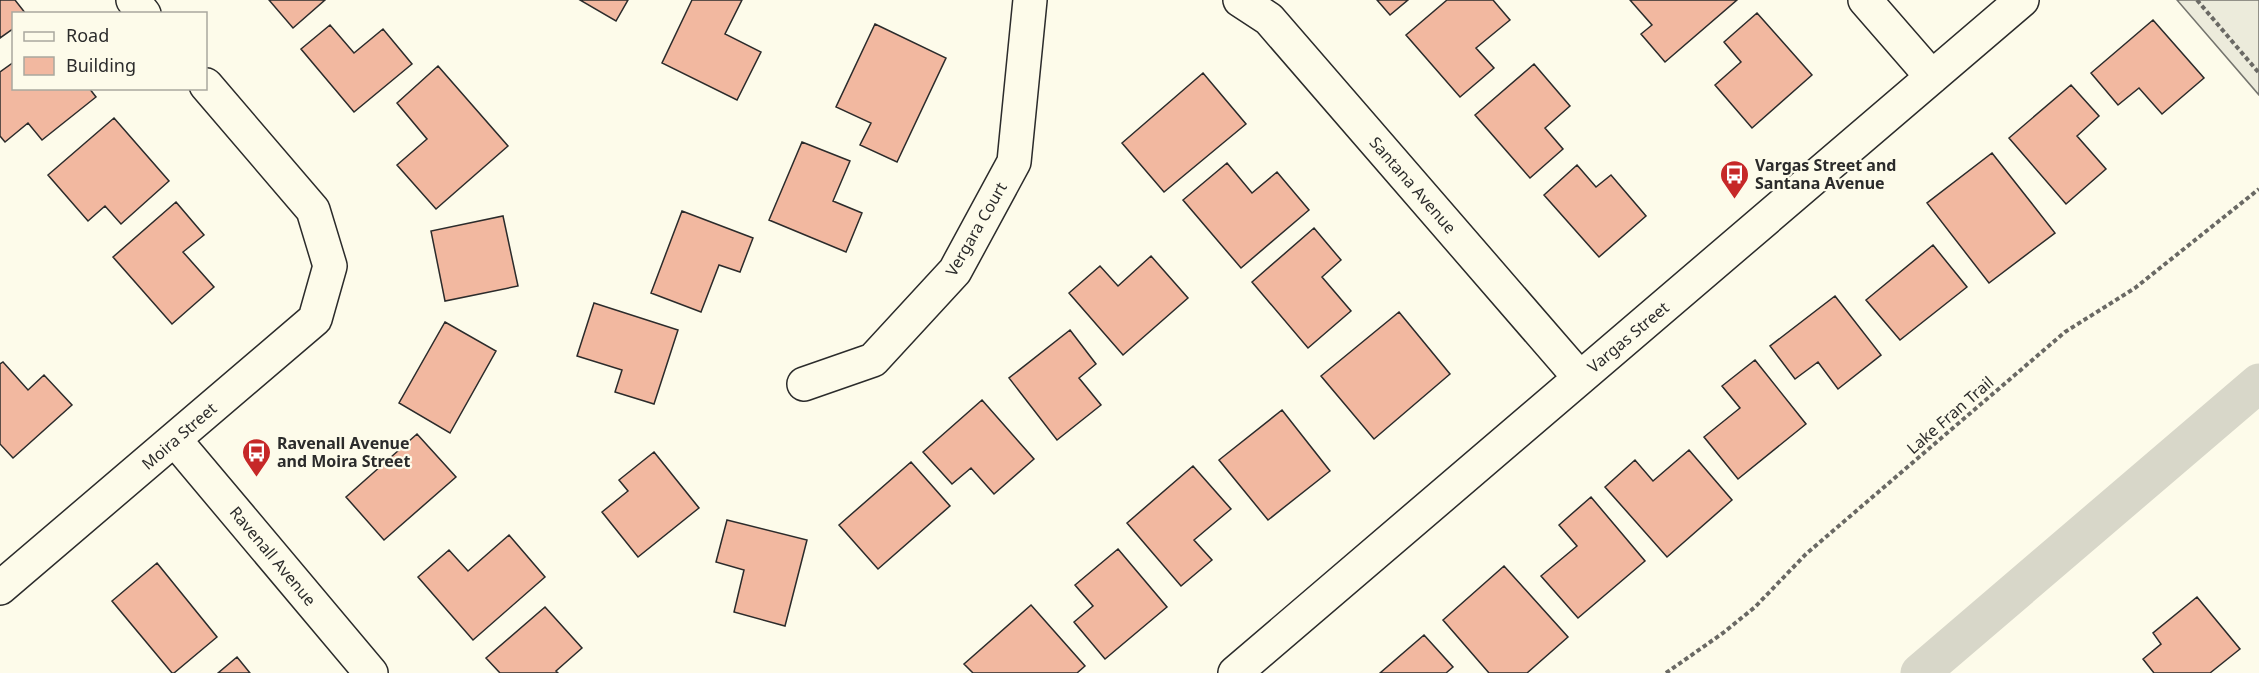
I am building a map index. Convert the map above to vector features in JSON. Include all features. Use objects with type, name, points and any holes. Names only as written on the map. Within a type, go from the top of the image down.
[{"type":"street","points":[[133,0],[142,12]]},
{"type":"street","name":"Vergara Court","points":[[804,384],[873,360],[956,271],[1014,162],[1030,0]]},
{"type":"street","name":"Santana Avenue","points":[[1240,0],[1269,19],[1580,378]]},
{"type":"street","points":[[1865,0],[1932,77]]},
{"type":"street","name":"Vargas Street","points":[[1235,673],[2022,0]]},
{"type":"street","name":"Moira Street","points":[[0,588],[315,319],[330,266],[313,210],[207,86]]},
{"type":"street","name":"Ravenall Avenue","points":[[175,440],[371,673]]},
{"type":"path","points":[[2197,0],[2259,73]]},
{"type":"path","name":"Lake Fran Trail","points":[[1666,673],[1755,608],[1806,554],[2065,332],[2136,288],[2259,189]]},
{"type":"shaded area","points":[[2177,0],[2259,0],[2259,95]]},
{"type":"building","points":[[0,0],[15,0],[24,12],[12,12],[12,29],[0,38]]},
{"type":"building","points":[[269,0],[325,0],[293,28]]},
{"type":"building","points":[[580,0],[628,0],[616,21]]},
{"type":"building","points":[[692,0],[742,0],[725,34],[761,52],[737,100],[662,63]]},
{"type":"building","points":[[1377,0],[1408,0],[1390,15]]},
{"type":"building","points":[[1447,0],[1493,0],[1510,20],[1476,48],[1494,68],[1460,97],[1406,35]]},
{"type":"building","points":[[1630,0],[1737,0],[1665,62],[1641,34],[1652,25]]},
{"type":"building","points":[[1757,13],[1812,75],[1752,128],[1715,85],[1741,62],[1724,42]]},
{"type":"building","points":[[2153,20],[2204,78],[2162,114],[2139,88],[2118,105],[2091,73]]},
{"type":"building","points":[[875,24],[946,58],[897,162],[860,145],[871,123],[836,107]]},
{"type":"building","points":[[330,25],[354,53],[383,29],[412,64],[354,112],[301,49]]},
{"type":"building","points":[[12,63],[12,90],[91,90],[96,97],[42,140],[28,123],[5,142],[0,136],[0,72]]},
{"type":"building","points":[[1534,64],[1570,106],[1545,128],[1563,149],[1530,178],[1475,115]]},
{"type":"building","points":[[438,66],[508,146],[436,209],[397,165],[427,139],[397,103]]},
{"type":"building","points":[[1203,73],[1246,124],[1164,192],[1122,143]]},
{"type":"building","points":[[2071,85],[2099,116],[2077,136],[2106,169],[2066,204],[2009,138]]},
{"type":"building","points":[[114,118],[169,181],[121,224],[105,206],[88,221],[48,175]]},
{"type":"building","points":[[802,142],[850,161],[833,201],[862,213],[846,252],[769,220]]},
{"type":"building","points":[[1992,153],[2055,233],[1989,283],[1927,203]]},
{"type":"building","points":[[1227,163],[1252,193],[1277,172],[1309,210],[1241,268],[1183,200]]},
{"type":"building","points":[[1577,165],[1596,187],[1611,175],[1646,216],[1599,257],[1544,195]]},
{"type":"building","points":[[176,202],[204,235],[183,252],[214,287],[172,324],[113,257]]},
{"type":"building","points":[[682,211],[753,238],[740,272],[719,265],[701,312],[651,293]]},
{"type":"building","points":[[503,216],[518,286],[445,301],[431,231]]},
{"type":"building","points":[[1314,228],[1341,260],[1322,277],[1351,311],[1308,348],[1252,282]]},
{"type":"building","points":[[1933,245],[1967,287],[1900,340],[1866,300]]},
{"type":"building","points":[[1151,256],[1188,298],[1123,355],[1069,293],[1100,266],[1118,286]]},
{"type":"building","points":[[1835,296],[1881,355],[1838,389],[1818,362],[1795,379],[1770,346]]},
{"type":"building","points":[[594,303],[678,330],[654,404],[615,392],[622,370],[577,356]]},
{"type":"building","points":[[1399,312],[1450,374],[1374,439],[1321,376]]},
{"type":"building","points":[[445,322],[496,351],[450,433],[399,403]]},
{"type":"building","points":[[1070,330],[1096,364],[1079,378],[1101,405],[1057,440],[1009,378]]},
{"type":"building","points":[[1755,360],[1806,424],[1738,479],[1704,437],[1740,408],[1722,386]]},
{"type":"building","points":[[3,362],[28,390],[44,375],[72,405],[13,458],[0,444],[0,364]]},
{"type":"building","points":[[982,400],[1034,459],[994,494],[971,468],[952,484],[923,452]]},
{"type":"building","points":[[1282,410],[1330,471],[1268,520],[1219,460]]},
{"type":"building","points":[[417,434],[456,477],[384,540],[346,497]]},
{"type":"building","points":[[1689,450],[1732,500],[1667,557],[1605,487],[1635,460],[1653,481]]},
{"type":"building","points":[[654,452],[699,508],[638,557],[602,512],[628,491],[619,480]]},
{"type":"building","points":[[911,462],[950,506],[878,569],[839,525]]},
{"type":"building","points":[[1193,466],[1231,509],[1194,540],[1212,560],[1181,586],[1127,523]]},
{"type":"building","points":[[1591,497],[1645,561],[1578,618],[1541,576],[1577,546],[1559,525]]},
{"type":"building","points":[[727,520],[807,540],[785,626],[734,612],[744,570],[716,562]]},
{"type":"building","points":[[509,535],[545,577],[473,640],[418,577],[449,550],[468,571]]},
{"type":"building","points":[[1118,549],[1167,607],[1105,659],[1074,622],[1093,606],[1075,585]]},
{"type":"building","points":[[157,563],[217,637],[174,673],[112,601]]},
{"type":"building","points":[[1504,566],[1568,637],[1527,673],[1489,673],[1443,620]]},
{"type":"building","points":[[2197,597],[2240,649],[2210,673],[2154,673],[2143,659],[2161,644],[2153,633]]},
{"type":"building","points":[[1031,605],[1085,666],[1077,673],[973,673],[964,664]]},
{"type":"building","points":[[545,607],[582,648],[556,671],[558,673],[500,673],[486,658]]},
{"type":"building","points":[[1424,635],[1453,667],[1446,673],[1380,673]]},
{"type":"building","points":[[237,657],[250,673],[218,673]]},
{"type":"waterway","points":[[1920,673],[2259,383]]},
{"type":"place","name":"Vargas Street and Santana Avenue","points":[[1734,200]]},
{"type":"place","name":"Ravenall Avenue and Moira Street","points":[[256,478]]}]
